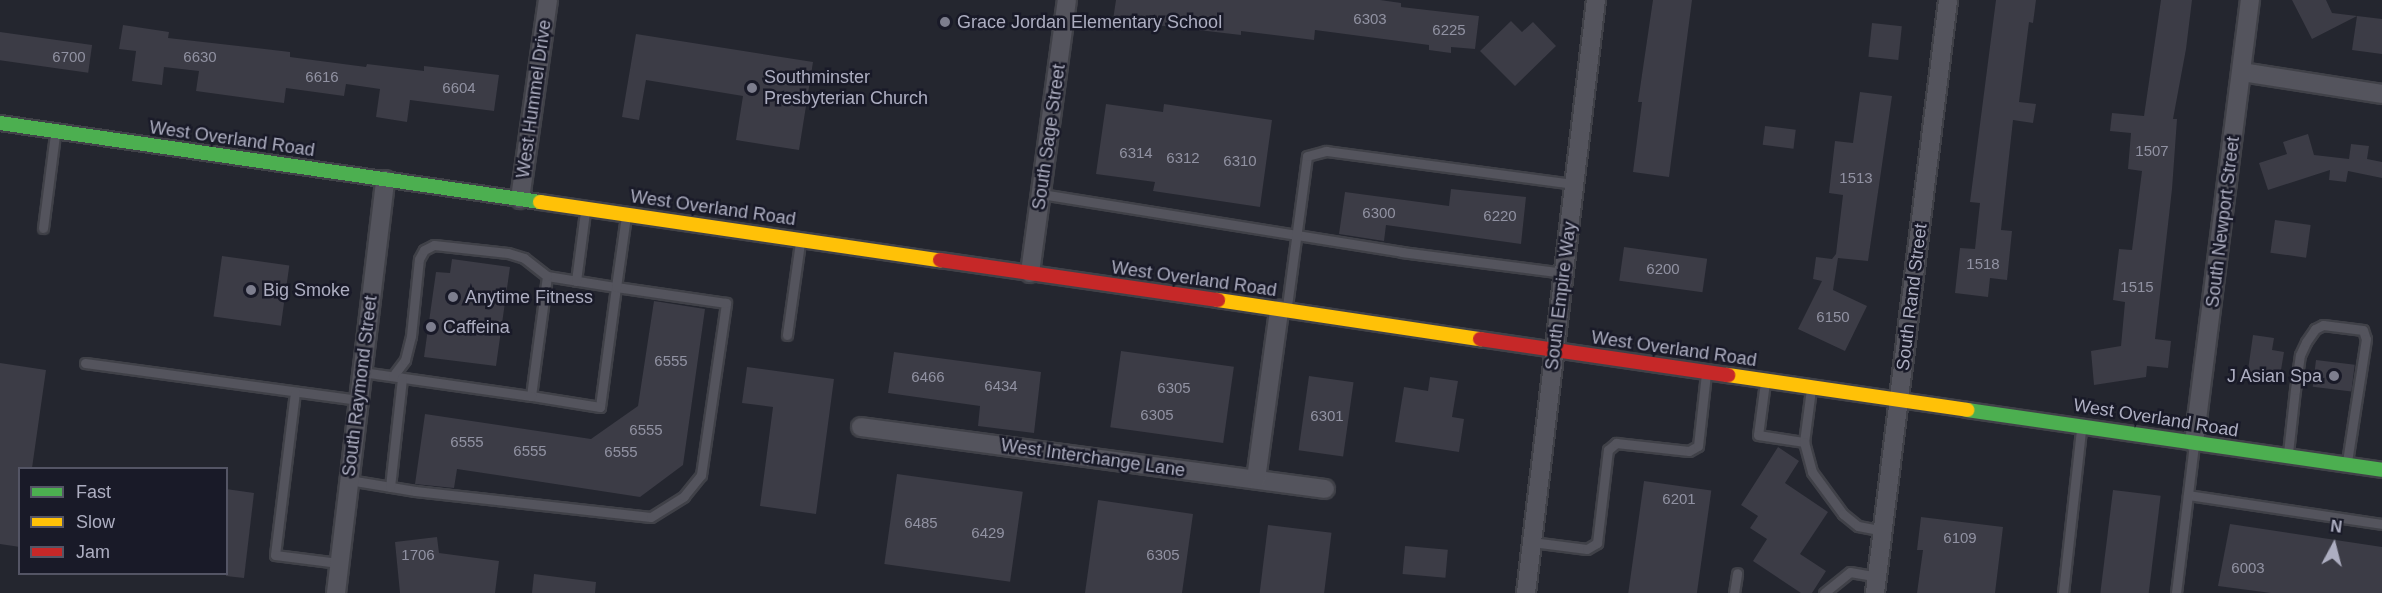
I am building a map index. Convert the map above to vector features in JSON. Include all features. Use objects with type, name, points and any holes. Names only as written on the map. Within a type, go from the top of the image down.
[{"type":"main road","name":"West Overland Road","points":[[0,123],[2382,470]]},
{"type":"street","name":"West Hummel Drive","points":[[520,199],[548,0]]},
{"type":"street","name":"South Sage Street","points":[[1030,273],[1067,0]]},
{"type":"street","name":"South Empire Way","points":[[1526,593],[1596,0]]},
{"type":"street","name":"South Rand Street","points":[[1876,585],[1948,0]]},
{"type":"street","name":"South Newport Street","points":[[2194,443],[2250,0]]},
{"type":"street","points":[[2242,72],[2382,94]]},
{"type":"street","name":"South Raymond Street","points":[[336,593],[386,180]]},
{"type":"street","points":[[1256,479],[1282,311]]},
{"type":"street","name":"West Interchange Lane","points":[[861,427],[1325,489]]},
{"type":"lane","points":[[43,228],[56,131]]},
{"type":"lane","points":[[1282,311],[1297,233],[1307,156],[1326,151],[1574,184]]},
{"type":"lane","points":[[1041,194],[1297,233],[1402,252],[1564,273]]},
{"type":"lane","points":[[576,280],[586,208]]},
{"type":"lane","points":[[362,372],[600,407],[626,214]]},
{"type":"lane","points":[[787,335],[800,239]]},
{"type":"lane","points":[[349,480],[390,487],[651,517],[684,496],[701,475],[726,303],[547,276],[524,258],[508,253],[434,245],[424,250],[420,260],[409,344],[398,377],[390,487]]},
{"type":"lane","points":[[531,396],[547,276]]},
{"type":"lane","points":[[2288,456],[2300,355],[2306,342],[2315,329],[2323,325],[2363,330],[2366,339],[2347,465]]},
{"type":"lane","points":[[85,363],[359,400]]},
{"type":"lane","points":[[1532,542],[1587,549],[1597,543],[1608,450],[1617,443],[1689,451],[1698,446],[1706,372]]},
{"type":"lane","points":[[1766,380],[1758,435],[1804,442]]},
{"type":"lane","points":[[1811,387],[1804,442],[1812,472],[1843,514],[1858,526],[1882,531]]},
{"type":"lane","points":[[295,392],[275,555],[339,563]]},
{"type":"lane","points":[[2063,593],[2082,426]]},
{"type":"lane","points":[[2175,593],[2194,443]]},
{"type":"lane","points":[[2188,495],[2382,524]]},
{"type":"lane","points":[[1824,593],[1831,584],[1850,572],[1876,585]]},
{"type":"lane","points":[[1734,593],[1737,573]]},
{"type":"building","points":[[1116,0],[1380,0],[1401,3],[1401,7],[1479,16],[1475,49],[1451,47],[1451,53],[1429,50],[1429,45],[1315,30],[1314,40],[1241,31],[1241,35],[1113,20]]},
{"type":"building","points":[[1653,0],[1692,0],[1669,177],[1633,172],[1642,102],[1638,102]]},
{"type":"building","points":[[1996,0],[2036,0],[2033,23],[2029,22],[2019,102],[2036,104],[2033,123],[2013,120],[2001,230],[2012,231],[2007,280],[1990,278],[1988,297],[1955,293],[1960,248],[1975,249],[1980,203],[1970,202]]},
{"type":"building","points":[[2161,0],[2192,0],[2186,49],[2173,119],[2177,119],[2172,189],[2155,339],[2171,341],[2168,368],[2147,366],[2146,377],[2094,385],[2091,351],[2121,346],[2125,302],[2113,300],[2119,249],[2132,250],[2142,171],[2128,169],[2131,133],[2110,131],[2112,113],[2144,116]]},
{"type":"building","points":[[2292,0],[2326,0],[2332,13],[2357,16],[2312,39]]},
{"type":"building","points":[[2357,16],[2382,19],[2382,54],[2352,50]]},
{"type":"building","points":[[1511,21],[1522,32],[1533,22],[1556,46],[1515,86],[1480,51]]},
{"type":"building","points":[[1872,23],[1902,26],[1898,60],[1868,57]]},
{"type":"building","points":[[123,25],[169,32],[168,38],[290,52],[290,57],[366,67],[367,64],[424,71],[424,66],[499,75],[494,111],[410,100],[407,122],[376,117],[380,89],[346,84],[344,96],[286,88],[284,103],[196,91],[199,71],[164,67],[162,85],[132,81],[136,51],[119,49]]},
{"type":"building","points":[[0,32],[92,45],[88,73],[0,60]]},
{"type":"building","name":"Southminster Presbyterian Church","points":[[636,34],[813,62],[799,150],[736,140],[743,96],[646,80],[639,120],[622,117]]},
{"type":"building","points":[[1860,92],[1892,96],[1868,261],[1838,258],[1833,290],[1867,306],[1845,351],[1798,329],[1822,281],[1813,279],[1816,257],[1832,259],[1836,254],[1843,195],[1829,193],[1835,141],[1853,143]]},
{"type":"building","points":[[1106,104],[1163,112],[1164,104],[1272,120],[1260,207],[1153,191],[1155,182],[1096,174]]},
{"type":"building","points":[[1765,126],[1796,130],[1793,149],[1763,145]]},
{"type":"building","points":[[2308,134],[2314,155],[2349,159],[2351,144],[2369,146],[2367,159],[2382,162],[2382,178],[2348,171],[2346,182],[2329,180],[2330,170],[2268,190],[2259,163],[2287,154],[2283,142]]},
{"type":"building","points":[[1451,189],[1526,197],[1521,244],[1386,225],[1384,241],[1339,234],[1345,192],[1449,206]]},
{"type":"building","points":[[2275,220],[2311,225],[2306,258],[2270,253]]},
{"type":"building","points":[[1624,247],[1707,259],[1702,292],[1619,281]]},
{"type":"building","name":"Big Smoke","points":[[222,256],[289,265],[281,326],[214,316]]},
{"type":"building","points":[[452,259],[510,267],[496,366],[424,357],[436,272],[450,273]]},
{"type":"building","points":[[654,301],[705,309],[683,465],[640,497],[457,469],[454,488],[415,484],[425,414],[591,439],[638,406]]},
{"type":"building","points":[[2253,335],[2274,338],[2272,350],[2284,352],[2279,382],[2247,377]]},
{"type":"building","points":[[1121,351],[1234,367],[1223,443],[1110,427]]},
{"type":"building","points":[[894,352],[1041,372],[1034,433],[978,426],[980,406],[888,393]]},
{"type":"building","name":"J Asian Spa","points":[[2316,360],[2355,365],[2351,392],[2313,387]]},
{"type":"building","points":[[0,363],[46,370],[32,467],[18,467],[18,547],[0,544]]},
{"type":"building","points":[[747,367],[834,379],[816,514],[760,506],[773,407],[742,403]]},
{"type":"building","points":[[1309,376],[1354,382],[1343,457],[1299,450]]},
{"type":"building","points":[[1430,377],[1458,381],[1452,417],[1464,419],[1459,452],[1395,442],[1404,387],[1428,391]]},
{"type":"building","points":[[1778,447],[1799,461],[1785,483],[1828,512],[1800,554],[1826,571],[1812,593],[1801,593],[1753,561],[1767,539],[1750,528],[1758,516],[1741,505]]},
{"type":"building","points":[[897,474],[1023,492],[1010,582],[884,564]]},
{"type":"building","points":[[1644,481],[1711,490],[1697,593],[1628,593]]},
{"type":"building","points":[[228,489],[254,493],[244,578],[226,576],[228,575]]},
{"type":"building","points":[[2113,490],[2161,496],[2149,593],[2100,593]]},
{"type":"building","points":[[1098,500],[1193,514],[1182,593],[1085,593]]},
{"type":"building","points":[[1921,517],[2003,527],[1995,593],[1917,593],[1923,550],[1917,550]]},
{"type":"building","points":[[2230,524],[2382,547],[2382,593],[2271,593],[2218,586]]},
{"type":"building","points":[[1268,525],[1332,533],[1324,593],[1260,593]]},
{"type":"building","points":[[437,537],[439,553],[499,561],[495,593],[400,593],[395,542]]},
{"type":"building","points":[[1405,546],[1448,550],[1445,578],[1403,574]]},
{"type":"building","points":[[534,574],[596,582],[595,593],[532,593]]},
{"type":"traffic: fast","points":[[0,123],[540,202]]},
{"type":"traffic: fast","points":[[1967,410],[2382,470]]},
{"type":"traffic: slow","points":[[540,202],[940,260]]},
{"type":"traffic: slow","points":[[1218,300],[1480,339]]},
{"type":"traffic: slow","points":[[1728,375],[1967,410]]},
{"type":"traffic: jam","points":[[940,260],[1218,300]]},
{"type":"traffic: jam","points":[[1480,339],[1728,375]]},
{"type":"place","name":"Grace Jordan Elementary School","points":[[945,22]]},
{"type":"place","name":"Southminster Presbyterian Church","points":[[752,88]]},
{"type":"place","name":"Big Smoke","points":[[251,290]]},
{"type":"place","name":"Anytime Fitness","points":[[453,297]]},
{"type":"place","name":"Caffeina","points":[[431,327]]},
{"type":"place","name":"J Asian Spa","points":[[2334,376]]}]
